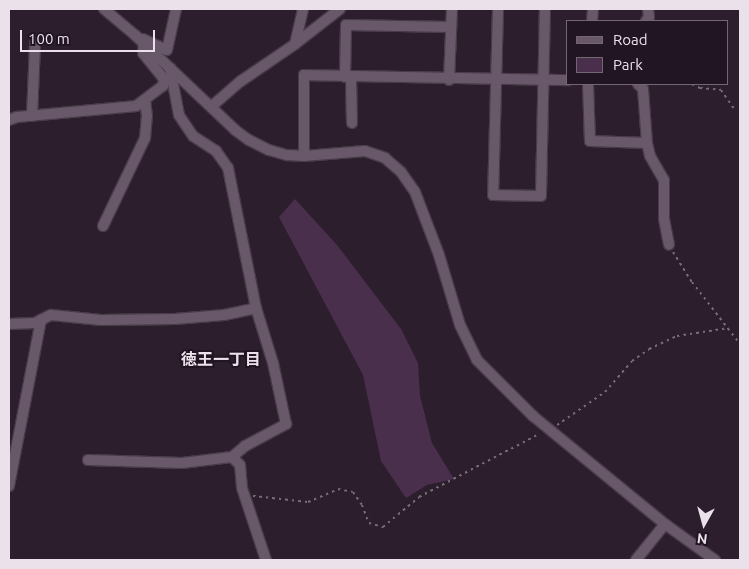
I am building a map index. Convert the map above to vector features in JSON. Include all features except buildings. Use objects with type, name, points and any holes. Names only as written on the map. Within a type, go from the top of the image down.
[{"type":"street","points":[[104,9],[144,43],[249,140],[269,150],[287,155],[304,156],[365,151],[385,158],[401,172],[415,192],[439,255],[460,325],[477,360],[533,416],[665,524],[715,560]]},
{"type":"street","points":[[135,35],[167,50],[176,9]]},
{"type":"street","points":[[295,44],[303,9]]},
{"type":"street","points":[[212,106],[241,81],[295,44],[340,9]]},
{"type":"street","points":[[449,80],[452,9]]},
{"type":"street","points":[[498,9],[493,196],[542,196],[545,9]]},
{"type":"street","points":[[352,123],[346,25],[451,27]]},
{"type":"street","points":[[32,116],[35,43]]},
{"type":"street","points":[[9,120],[136,106],[163,86],[164,79],[143,53],[144,43]]},
{"type":"street","points":[[88,460],[182,463],[232,457],[245,446],[286,424],[273,363],[256,308],[228,168],[216,151],[193,136],[179,115],[170,68]]},
{"type":"street","points":[[304,156],[304,75],[449,80],[566,80]]},
{"type":"street","points":[[588,85],[590,140],[647,143]]},
{"type":"street","points":[[639,85],[643,89],[647,143],[650,156],[664,180],[664,219],[670,245]]},
{"type":"street","points":[[103,226],[146,138],[147,116],[145,100]]},
{"type":"street","points":[[9,324],[35,322],[51,315],[101,320],[175,319],[224,315],[256,308]]},
{"type":"street","points":[[9,486],[41,320]]},
{"type":"street","points":[[232,457],[240,465],[242,488],[266,560]]},
{"type":"street","points":[[636,560],[665,524]]},
{"type":"path","points":[[694,85],[700,88],[721,90],[735,110]]},
{"type":"path","points":[[670,245],[692,282],[740,344]]},
{"type":"path","points":[[245,495],[308,502],[338,489],[353,492],[362,506],[369,523],[383,527],[419,497],[573,416],[605,392],[632,361],[649,349],[678,336],[728,328]]},
{"type":"green space","points":[[295,199],[337,245],[401,329],[418,363],[420,396],[432,443],[454,479],[427,485],[406,498],[381,461],[363,375],[279,217]]},
{"type":"district","name":"徳王一丁目","points":[[221,359]]}]
